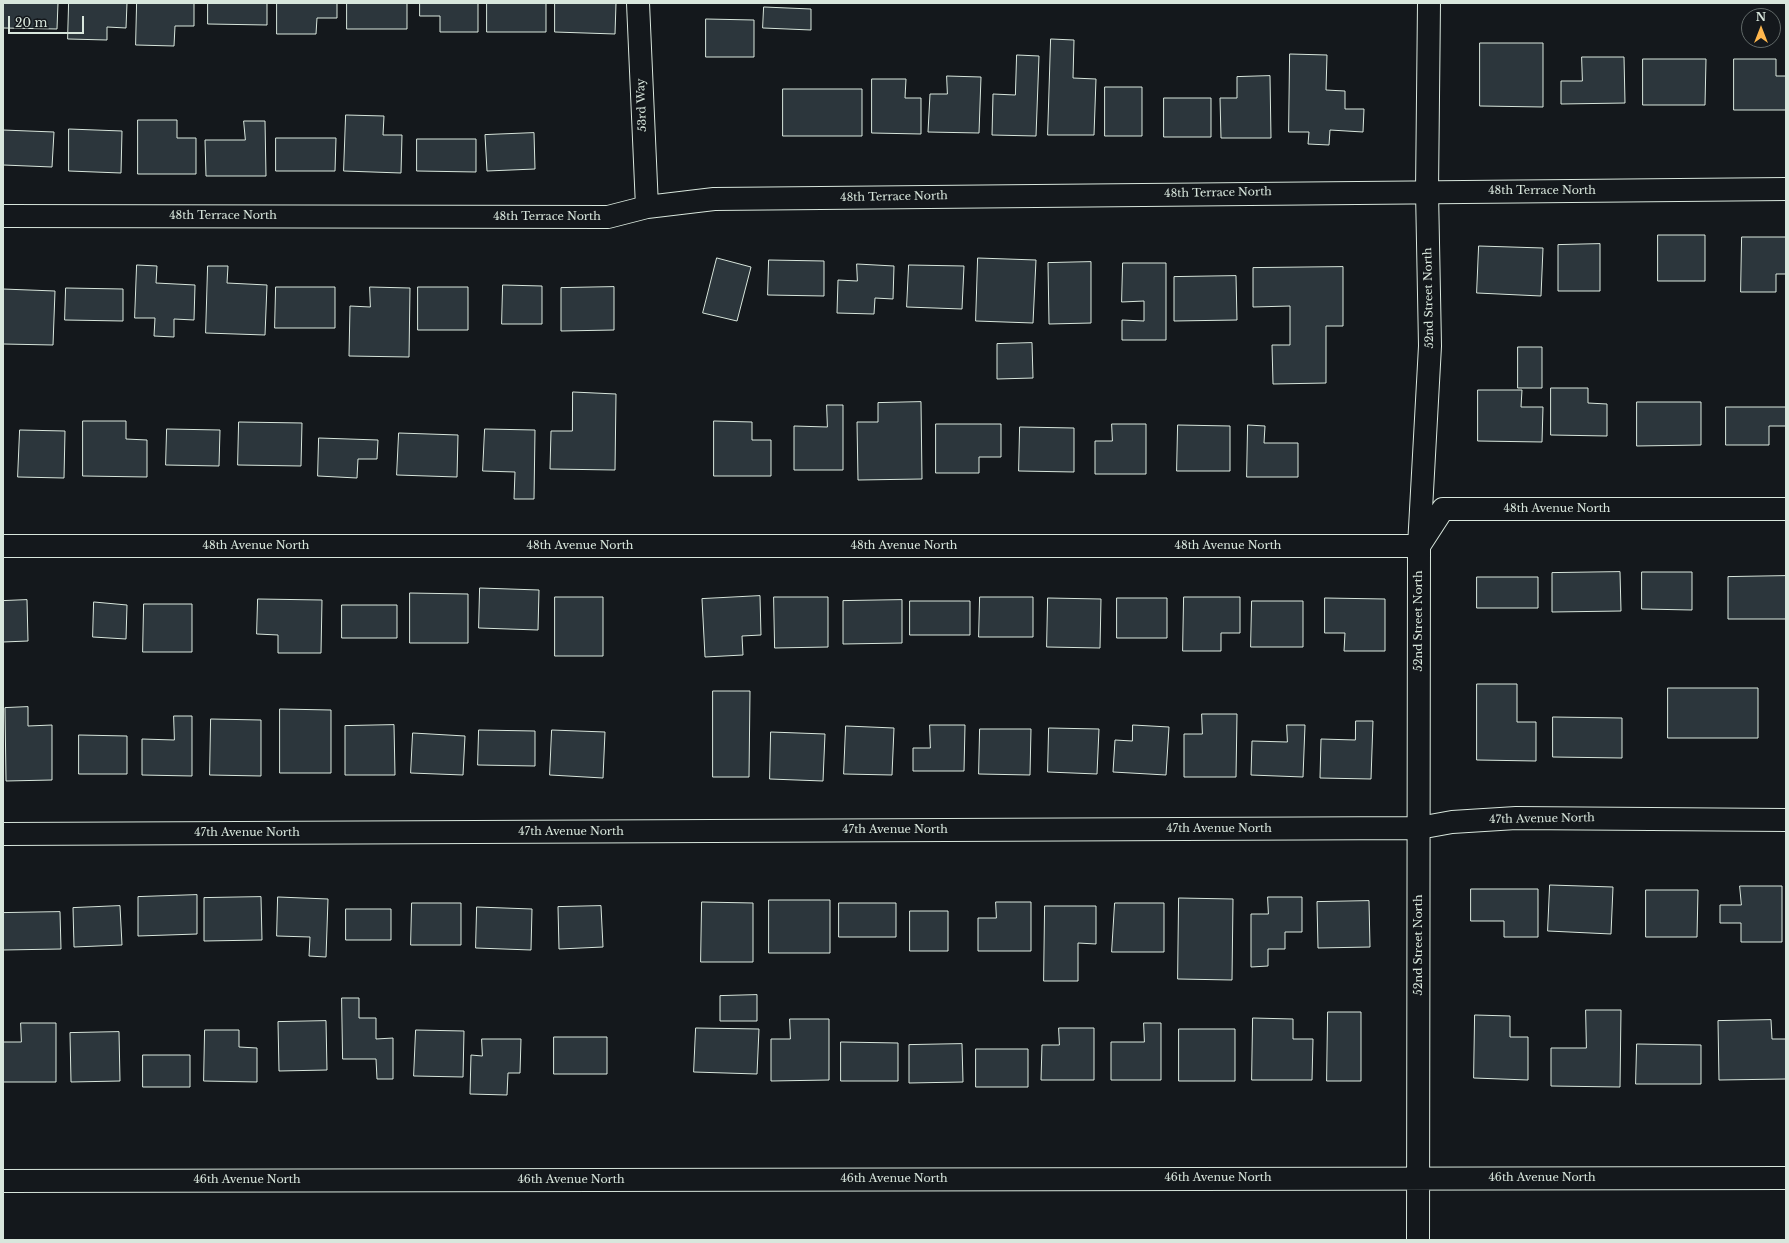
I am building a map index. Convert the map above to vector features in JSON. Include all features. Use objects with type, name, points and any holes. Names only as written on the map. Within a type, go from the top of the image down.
[{"type":"street","name":"53rd Way","points":[[638,3],[647,207]]},
{"type":"street","name":"52nd Street North","points":[[1418,1240],[1419,546],[1430,346],[1428,191],[1430,3]]},
{"type":"street","name":"48th Terrace North","points":[[3,216],[608,217],[647,207],[714,198],[1786,189]]},
{"type":"street","name":"48th Avenue North","points":[[3,546],[1419,546],[1443,509],[1786,509]]},
{"type":"street","name":"47th Avenue North","points":[[3,834],[1419,828],[1452,822],[1516,818],[1786,820]]},
{"type":"street","name":"46th Avenue North","points":[[3,1181],[1786,1178]]},
{"type":"building","points":[[3,3],[58,3],[57,29],[3,28]]},
{"type":"building","points":[[69,3],[127,3],[126,28],[107,27],[107,40],[68,39]]},
{"type":"building","points":[[137,3],[194,3],[194,26],[175,26],[174,46],[136,45]]},
{"type":"building","points":[[208,3],[267,3],[267,25],[208,24]]},
{"type":"building","points":[[277,3],[337,3],[337,18],[317,18],[316,34],[277,34]]},
{"type":"building","points":[[347,3],[407,3],[407,29],[347,29]]},
{"type":"building","points":[[420,3],[478,3],[478,32],[440,32],[440,16],[420,16]]},
{"type":"building","points":[[487,3],[546,3],[546,32],[487,32]]},
{"type":"building","points":[[555,3],[616,3],[615,34],[555,32]]},
{"type":"building","points":[[764,7],[811,9],[811,30],[763,28]]},
{"type":"building","points":[[706,19],[754,20],[754,57],[706,57]]},
{"type":"building","points":[[1051,39],[1074,40],[1073,78],[1096,79],[1094,135],[1048,135]]},
{"type":"building","points":[[1480,43],[1543,43],[1543,107],[1480,106]]},
{"type":"building","points":[[1290,54],[1327,55],[1326,90],[1345,91],[1345,109],[1364,109],[1363,132],[1330,130],[1329,145],[1308,144],[1309,132],[1289,132]]},
{"type":"building","points":[[1017,55],[1039,56],[1036,136],[992,135],[993,94],[1015,95]]},
{"type":"building","points":[[1582,57],[1624,57],[1625,103],[1561,104],[1561,81],[1582,81]]},
{"type":"building","points":[[1643,59],[1706,59],[1705,105],[1643,105]]},
{"type":"building","points":[[1734,59],[1776,59],[1776,76],[1786,76],[1786,110],[1734,110]]},
{"type":"building","points":[[947,76],[981,77],[979,133],[928,132],[930,94],[947,94]]},
{"type":"building","points":[[1270,76],[1271,138],[1221,138],[1220,98],[1237,98],[1237,77]]},
{"type":"building","points":[[872,79],[906,79],[905,98],[921,98],[921,134],[872,133]]},
{"type":"building","points":[[1105,87],[1142,87],[1142,136],[1105,136]]},
{"type":"building","points":[[783,89],[862,89],[862,136],[783,136]]},
{"type":"building","points":[[1164,98],[1211,98],[1211,137],[1164,137]]},
{"type":"building","points":[[346,115],[384,116],[383,135],[402,135],[401,173],[344,171]]},
{"type":"building","points":[[138,120],[177,120],[177,138],[196,138],[196,174],[138,174]]},
{"type":"building","points":[[244,121],[265,121],[266,176],[206,176],[205,140],[245,140]]},
{"type":"building","points":[[69,129],[122,131],[121,173],[69,171]]},
{"type":"building","points":[[3,130],[54,132],[52,167],[3,165]]},
{"type":"building","points":[[534,133],[535,169],[487,171],[485,135]]},
{"type":"building","points":[[276,138],[336,138],[335,171],[276,171]]},
{"type":"building","points":[[417,139],[476,139],[476,172],[417,171]]},
{"type":"building","points":[[1658,235],[1705,235],[1705,281],[1658,281]]},
{"type":"building","points":[[1742,237],[1786,237],[1786,274],[1776,274],[1776,292],[1741,292]]},
{"type":"building","points":[[1600,244],[1600,291],[1558,291],[1558,245]]},
{"type":"building","points":[[1479,246],[1543,248],[1541,296],[1477,293]]},
{"type":"building","points":[[717,258],[751,267],[737,321],[703,313]]},
{"type":"building","points":[[978,258],[1036,260],[1033,323],[976,321]]},
{"type":"building","points":[[769,260],[824,261],[824,296],[768,295]]},
{"type":"building","points":[[1091,262],[1091,323],[1049,324],[1048,263]]},
{"type":"building","points":[[1123,263],[1166,263],[1166,340],[1122,340],[1122,320],[1144,321],[1144,301],[1122,302]]},
{"type":"building","points":[[857,264],[894,266],[893,299],[875,298],[874,314],[837,313],[838,280],[857,281]]},
{"type":"building","points":[[137,265],[157,266],[156,283],[195,285],[194,320],[174,319],[174,337],[154,336],[155,318],[135,318]]},
{"type":"building","points":[[909,265],[964,266],[962,309],[907,307]]},
{"type":"building","points":[[208,266],[228,266],[227,283],[267,285],[265,335],[206,333]]},
{"type":"building","points":[[1343,267],[1343,326],[1326,326],[1326,383],[1273,384],[1272,345],[1290,345],[1290,306],[1253,307],[1253,268]]},
{"type":"building","points":[[1236,276],[1237,320],[1174,321],[1174,277]]},
{"type":"building","points":[[503,285],[542,286],[542,324],[502,324]]},
{"type":"building","points":[[276,287],[335,287],[335,328],[275,328]]},
{"type":"building","points":[[370,287],[410,288],[409,357],[349,356],[350,306],[370,307]]},
{"type":"building","points":[[418,287],[468,287],[468,330],[418,330]]},
{"type":"building","points":[[614,287],[614,330],[561,331],[561,288]]},
{"type":"building","points":[[66,288],[123,289],[123,321],[65,320]]},
{"type":"building","points":[[3,289],[55,291],[53,345],[3,344]]},
{"type":"building","points":[[1032,343],[1033,378],[997,379],[997,344]]},
{"type":"building","points":[[1518,347],[1542,347],[1542,388],[1518,388]]},
{"type":"building","points":[[1551,388],[1588,388],[1588,403],[1607,404],[1607,436],[1551,435]]},
{"type":"building","points":[[1478,390],[1522,390],[1521,407],[1543,407],[1542,442],[1478,441]]},
{"type":"building","points":[[573,392],[616,394],[615,470],[550,469],[551,431],[572,431]]},
{"type":"building","points":[[921,402],[922,479],[858,480],[857,422],[878,422],[878,403]]},
{"type":"building","points":[[1637,402],[1701,402],[1701,445],[1637,446]]},
{"type":"building","points":[[827,405],[843,405],[843,470],[794,470],[794,426],[827,427]]},
{"type":"building","points":[[1726,407],[1786,407],[1786,426],[1769,426],[1769,445],[1726,445]]},
{"type":"building","points":[[83,421],[126,421],[126,439],[147,440],[147,477],[83,476]]},
{"type":"building","points":[[714,421],[752,422],[752,440],[771,440],[771,476],[714,476]]},
{"type":"building","points":[[239,422],[302,423],[301,466],[238,465]]},
{"type":"building","points":[[936,424],[1001,424],[1001,457],[979,457],[979,473],[936,473]]},
{"type":"building","points":[[1112,424],[1146,424],[1146,474],[1095,474],[1095,441],[1112,441]]},
{"type":"building","points":[[1178,425],[1230,426],[1230,471],[1177,471]]},
{"type":"building","points":[[1248,425],[1265,426],[1264,443],[1298,443],[1298,477],[1247,477]]},
{"type":"building","points":[[1020,427],[1074,428],[1074,472],[1019,471]]},
{"type":"building","points":[[167,429],[220,430],[219,466],[166,465]]},
{"type":"building","points":[[485,429],[535,430],[534,499],[514,499],[515,472],[483,471]]},
{"type":"building","points":[[20,430],[65,431],[64,478],[18,477]]},
{"type":"building","points":[[399,433],[458,435],[457,477],[397,475]]},
{"type":"building","points":[[319,438],[378,440],[377,459],[358,459],[357,478],[318,476]]},
{"type":"building","points":[[1620,572],[1621,611],[1552,612],[1552,573]]},
{"type":"building","points":[[1642,572],[1692,572],[1692,610],[1642,609]]},
{"type":"building","points":[[1786,576],[1786,619],[1728,619],[1728,577]]},
{"type":"building","points":[[1477,577],[1538,577],[1538,608],[1477,608]]},
{"type":"building","points":[[480,588],[539,590],[538,630],[479,628]]},
{"type":"building","points":[[410,593],[468,594],[468,643],[410,643]]},
{"type":"building","points":[[760,596],[761,635],[742,636],[743,655],[705,657],[702,599]]},
{"type":"building","points":[[555,597],[603,597],[603,656],[555,656]]},
{"type":"building","points":[[774,597],[828,597],[828,647],[775,648]]},
{"type":"building","points":[[980,597],[1033,597],[1033,637],[979,637]]},
{"type":"building","points":[[1184,597],[1240,597],[1240,633],[1221,633],[1221,651],[1183,651]]},
{"type":"building","points":[[1048,598],[1101,599],[1100,648],[1047,647]]},
{"type":"building","points":[[1117,598],[1167,598],[1167,638],[1117,638]]},
{"type":"building","points":[[1325,598],[1385,599],[1385,651],[1344,651],[1345,633],[1325,633]]},
{"type":"building","points":[[258,599],[322,600],[321,653],[278,653],[278,635],[257,634]]},
{"type":"building","points":[[27,600],[28,641],[3,642],[3,601]]},
{"type":"building","points":[[902,600],[902,643],[843,644],[843,601]]},
{"type":"building","points":[[910,601],[970,601],[970,635],[910,635]]},
{"type":"building","points":[[1252,601],[1303,601],[1303,647],[1251,647]]},
{"type":"building","points":[[94,602],[127,605],[126,639],[93,637]]},
{"type":"building","points":[[144,604],[192,604],[192,652],[143,652]]},
{"type":"building","points":[[342,605],[397,605],[397,638],[342,638]]},
{"type":"building","points":[[1477,684],[1517,684],[1517,722],[1536,722],[1536,761],[1477,760]]},
{"type":"building","points":[[1668,688],[1758,688],[1758,738],[1668,738]]},
{"type":"building","points":[[713,691],[750,691],[749,777],[713,777]]},
{"type":"building","points":[[28,707],[28,726],[52,725],[52,780],[6,781],[5,708]]},
{"type":"building","points":[[280,709],[331,710],[331,773],[280,773]]},
{"type":"building","points":[[1202,714],[1237,714],[1236,777],[1184,777],[1184,734],[1202,734]]},
{"type":"building","points":[[174,716],[192,716],[192,776],[142,775],[142,739],[174,740]]},
{"type":"building","points":[[1553,717],[1622,718],[1622,758],[1553,757]]},
{"type":"building","points":[[211,719],[261,720],[261,776],[210,775]]},
{"type":"building","points":[[1356,721],[1373,721],[1371,779],[1320,778],[1321,739],[1355,740]]},
{"type":"building","points":[[394,725],[395,775],[345,775],[345,726]]},
{"type":"building","points":[[930,725],[965,725],[964,771],[913,771],[913,748],[930,748]]},
{"type":"building","points":[[1133,725],[1169,727],[1166,775],[1113,772],[1115,740],[1132,741]]},
{"type":"building","points":[[1287,725],[1305,725],[1303,777],[1251,775],[1252,741],[1287,742]]},
{"type":"building","points":[[846,726],[894,728],[892,775],[844,774]]},
{"type":"building","points":[[1049,728],[1099,729],[1097,774],[1048,772]]},
{"type":"building","points":[[980,729],[1031,729],[1030,775],[979,774]]},
{"type":"building","points":[[479,730],[535,731],[535,766],[478,765]]},
{"type":"building","points":[[552,730],[605,732],[603,778],[550,775]]},
{"type":"building","points":[[771,732],[825,734],[823,781],[770,779]]},
{"type":"building","points":[[413,733],[465,736],[463,775],[411,773]]},
{"type":"building","points":[[79,735],[127,736],[127,774],[79,774]]},
{"type":"building","points":[[1550,885],[1613,887],[1611,934],[1548,931]]},
{"type":"building","points":[[1740,886],[1782,886],[1782,942],[1741,942],[1741,923],[1720,923],[1720,905],[1741,905]]},
{"type":"building","points":[[1471,889],[1538,889],[1538,937],[1504,937],[1504,921],[1471,921]]},
{"type":"building","points":[[1646,890],[1698,890],[1697,937],[1646,937]]},
{"type":"building","points":[[197,895],[197,934],[138,936],[138,897]]},
{"type":"building","points":[[261,897],[262,940],[204,941],[204,898]]},
{"type":"building","points":[[278,897],[328,899],[326,957],[309,956],[310,937],[277,936]]},
{"type":"building","points":[[1268,897],[1302,897],[1302,932],[1285,932],[1285,949],[1268,949],[1268,966],[1251,967],[1251,914],[1268,914]]},
{"type":"building","points":[[1179,898],[1233,899],[1232,980],[1178,979]]},
{"type":"building","points":[[769,900],[830,900],[830,953],[769,953]]},
{"type":"building","points":[[1369,901],[1370,947],[1318,948],[1317,902]]},
{"type":"building","points":[[702,902],[753,903],[753,962],[701,962]]},
{"type":"building","points":[[996,902],[1031,902],[1031,951],[978,951],[978,918],[996,918]]},
{"type":"building","points":[[412,903],[461,903],[461,945],[411,945]]},
{"type":"building","points":[[839,903],[896,903],[896,937],[839,937]]},
{"type":"building","points":[[1115,903],[1164,903],[1164,952],[1112,952]]},
{"type":"building","points":[[120,906],[122,945],[74,947],[73,908]]},
{"type":"building","points":[[601,906],[603,947],[559,949],[558,907]]},
{"type":"building","points":[[1045,906],[1096,906],[1096,944],[1078,943],[1078,981],[1044,981]]},
{"type":"building","points":[[477,907],[532,909],[531,950],[476,948]]},
{"type":"building","points":[[346,909],[391,909],[391,940],[346,940]]},
{"type":"building","points":[[910,911],[948,911],[948,951],[910,951]]},
{"type":"building","points":[[60,912],[61,949],[3,950],[3,913]]},
{"type":"building","points":[[757,995],[757,1021],[720,1021],[720,996]]},
{"type":"building","points":[[342,998],[359,998],[359,1018],[376,1018],[376,1039],[393,1038],[393,1079],[377,1079],[376,1059],[343,1059]]},
{"type":"building","points":[[1586,1010],[1621,1010],[1620,1087],[1551,1086],[1551,1048],[1586,1048]]},
{"type":"building","points":[[1328,1012],[1361,1012],[1361,1081],[1327,1081]]},
{"type":"building","points":[[1475,1015],[1510,1016],[1510,1037],[1528,1037],[1528,1080],[1474,1078]]},
{"type":"building","points":[[1253,1018],[1293,1019],[1293,1039],[1313,1039],[1312,1080],[1252,1080]]},
{"type":"building","points":[[790,1019],[829,1019],[829,1080],[771,1081],[771,1039],[790,1039]]},
{"type":"building","points":[[1771,1020],[1772,1039],[1786,1039],[1786,1079],[1719,1080],[1718,1021]]},
{"type":"building","points":[[326,1021],[327,1070],[279,1071],[278,1022]]},
{"type":"building","points":[[21,1023],[56,1023],[56,1082],[3,1082],[3,1042],[21,1042]]},
{"type":"building","points":[[1144,1023],[1161,1023],[1161,1080],[1111,1080],[1111,1042],[1144,1042]]},
{"type":"building","points":[[696,1028],[759,1029],[757,1074],[694,1072]]},
{"type":"building","points":[[1059,1028],[1094,1028],[1094,1080],[1041,1080],[1042,1045],[1059,1045]]},
{"type":"building","points":[[1179,1029],[1235,1029],[1235,1081],[1179,1081]]},
{"type":"building","points":[[205,1030],[239,1030],[239,1047],[257,1048],[257,1082],[204,1081]]},
{"type":"building","points":[[416,1030],[464,1031],[463,1077],[414,1076]]},
{"type":"building","points":[[119,1032],[120,1081],[71,1082],[70,1033]]},
{"type":"building","points":[[554,1037],[607,1037],[607,1074],[554,1074]]},
{"type":"building","points":[[482,1039],[521,1039],[520,1073],[508,1073],[507,1095],[470,1094],[471,1055],[482,1056]]},
{"type":"building","points":[[841,1042],[898,1043],[898,1081],[841,1081]]},
{"type":"building","points":[[962,1044],[963,1082],[909,1083],[909,1045]]},
{"type":"building","points":[[1637,1044],[1701,1045],[1701,1084],[1636,1084]]},
{"type":"building","points":[[976,1049],[1028,1049],[1028,1087],[976,1087]]},
{"type":"building","points":[[143,1055],[190,1055],[190,1087],[143,1087]]}]
